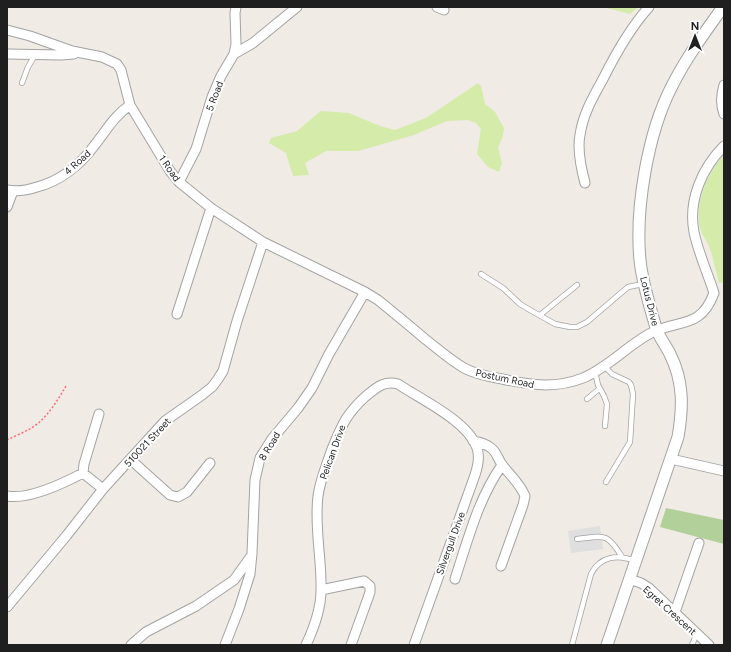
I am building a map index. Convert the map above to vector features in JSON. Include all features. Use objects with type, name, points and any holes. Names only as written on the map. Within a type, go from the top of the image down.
[{"type":"street","name":"5 Road","points":[[179,182],[196,149],[212,97],[221,76],[234,54],[236,44],[236,7]]},
{"type":"street","points":[[234,54],[253,43],[297,7]]},
{"type":"street","points":[[585,183],[579,145],[586,111],[627,36],[649,7]]},
{"type":"street","name":"Lotus Drive","points":[[607,645],[671,459],[678,437],[682,414],[682,393],[678,372],[671,355],[657,330],[640,262],[639,241],[642,194],[650,147],[671,86],[693,50],[723,7]]},
{"type":"street","name":"1 Road","points":[[7,30],[30,36],[58,47],[102,58],[117,64],[121,70],[130,105],[170,171],[179,182],[211,208],[263,242],[365,292]]},
{"type":"street","points":[[7,54],[61,55],[82,53]]},
{"type":"street","points":[[724,85],[721,95],[721,103],[724,114]]},
{"type":"street","name":"4 Road","points":[[10,190],[41,186],[68,172],[86,157],[114,118],[130,105]]},
{"type":"street","points":[[724,146],[707,166],[701,178],[696,196],[693,219],[697,240],[714,293],[724,292]]},
{"type":"street","points":[[7,207],[10,190]]},
{"type":"street","points":[[177,314],[211,208]]},
{"type":"street","name":"510021 Street","points":[[7,607],[103,489],[165,421],[202,395],[212,387],[218,379],[223,371],[237,321],[263,242]]},
{"type":"street","name":"Postum Road","points":[[365,292],[378,300],[452,361],[466,369],[489,377],[528,385],[561,384],[582,378],[595,372],[647,335],[657,330],[691,321],[698,317],[711,302],[714,293]]},
{"type":"street","name":"8 Road","points":[[225,645],[246,590],[252,564],[255,480],[260,458],[272,439],[298,408],[312,388],[329,354],[365,292]]},
{"type":"street","name":"Pelican Drive","points":[[306,645],[318,614],[321,590],[317,508],[320,485],[339,430],[345,418],[364,398],[382,384],[398,384],[459,424],[473,440]]},
{"type":"street","points":[[83,473],[84,464],[98,414]]},
{"type":"street","points":[[473,440],[491,448],[502,465],[521,487],[525,496],[501,566]]},
{"type":"street","name":"Silvergull Drive","points":[[414,645],[475,475],[479,457],[477,447],[473,440]]},
{"type":"street","points":[[671,459],[724,471]]},
{"type":"street","points":[[130,460],[170,494],[178,497],[187,492],[210,463]]},
{"type":"street","points":[[455,579],[482,500],[502,465]]},
{"type":"street","points":[[83,473],[103,489]]},
{"type":"street","points":[[7,496],[17,497],[30,495],[83,473]]},
{"type":"street","points":[[675,612],[699,543]]},
{"type":"street","points":[[131,645],[146,632],[196,606],[234,580],[252,554]]},
{"type":"street","name":"Egret Crescent","points":[[629,579],[649,588],[708,645]]},
{"type":"street","points":[[321,590],[364,581],[370,586],[370,592],[351,645]]},
{"type":"lane","points":[[22,83],[28,67],[35,55]]},
{"type":"lane","points":[[481,274],[503,288],[520,304],[555,324],[570,327],[577,327],[590,319],[628,287],[645,284]]},
{"type":"lane","points":[[540,315],[577,285]]},
{"type":"lane","points":[[604,366],[612,374],[629,382],[633,394],[630,442],[606,482]]},
{"type":"lane","points":[[595,372],[599,389],[607,404],[605,426]]},
{"type":"lane","points":[[587,399],[599,389]]},
{"type":"lane","points":[[577,539],[598,537],[607,538],[611,541],[622,557]]},
{"type":"lane","points":[[572,645],[594,567],[601,561],[607,559],[622,557],[635,561]]},
{"type":"lane","points":[[692,645],[697,633]]},
{"type":"path","points":[[7,440],[37,424],[49,412],[66,386]]},
{"type":"green space","points":[[603,7],[638,7],[630,14]]},
{"type":"green space","points":[[478,83],[481,86],[485,104],[495,112],[504,128],[498,148],[502,163],[499,172],[488,167],[477,154],[481,129],[476,123],[468,120],[447,121],[414,135],[358,151],[326,151],[305,163],[309,175],[293,176],[286,153],[269,143],[271,138],[297,131],[321,111],[349,113],[380,126],[395,130],[426,118]]},
{"type":"green space","points":[[724,155],[724,282],[719,283],[711,252],[701,231],[699,211],[700,201],[707,180]]},
{"type":"green space","points":[[666,508],[724,520],[724,544],[660,527]]},
{"type":"shaded area","points":[[600,526],[603,549],[571,553],[568,531]]}]
